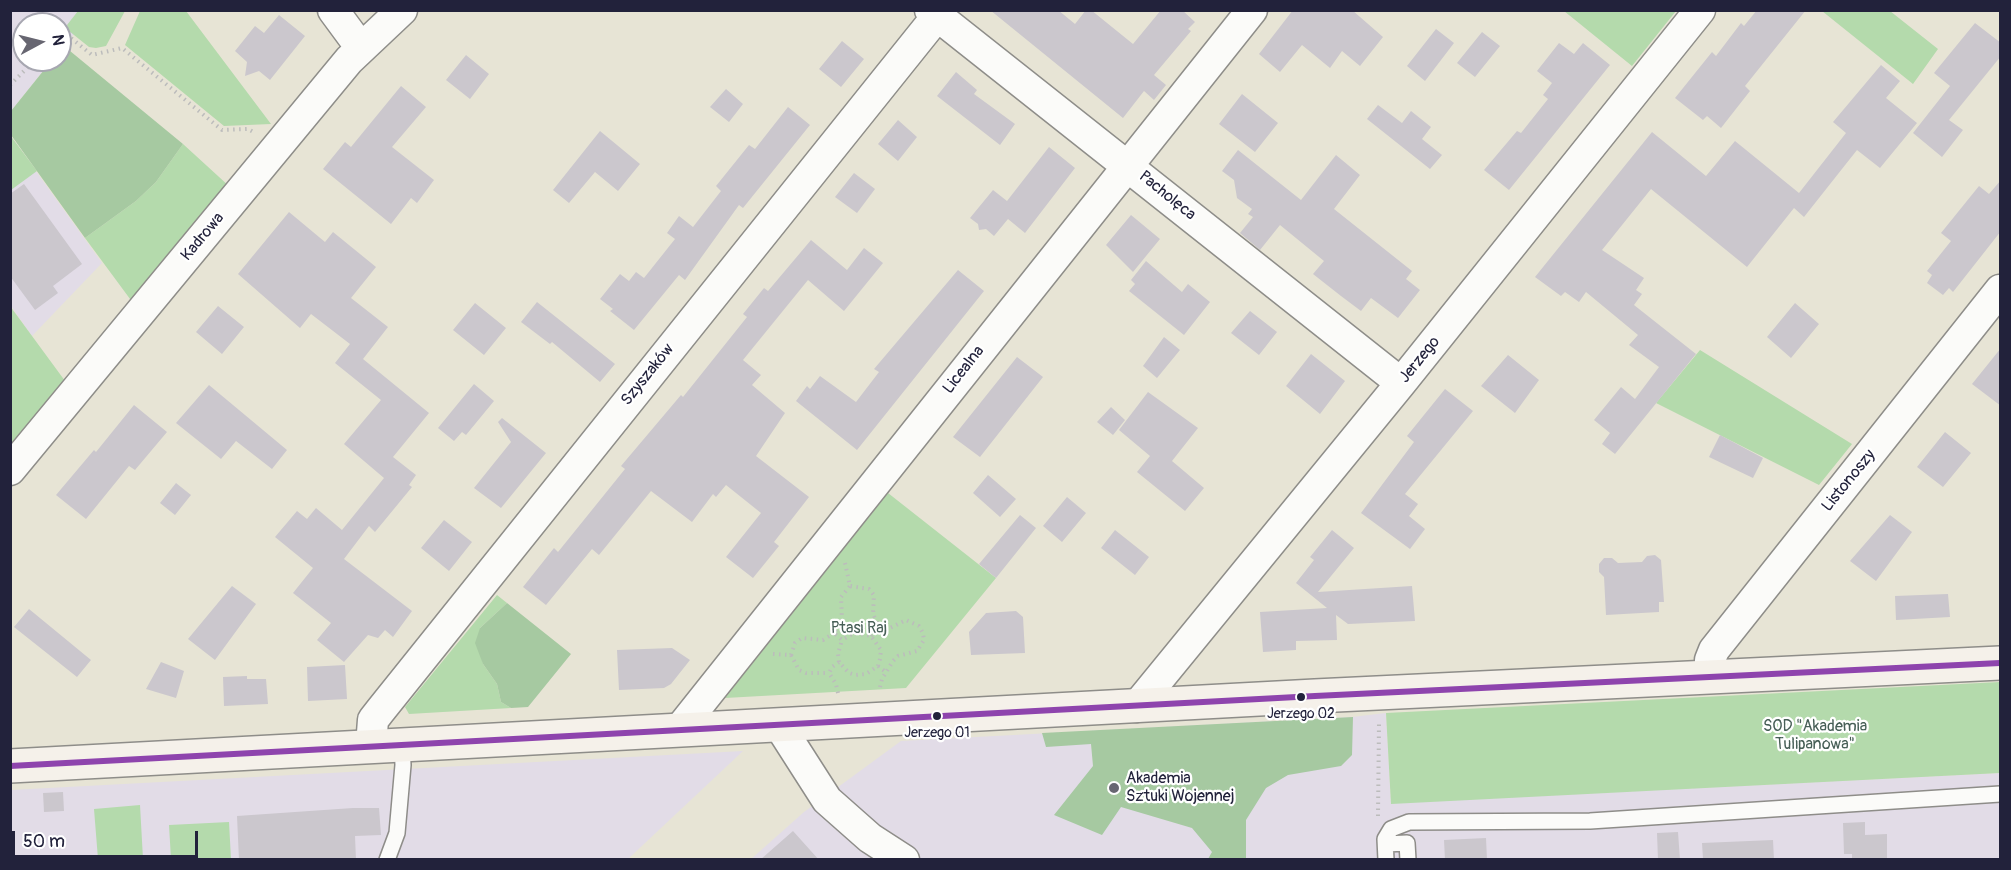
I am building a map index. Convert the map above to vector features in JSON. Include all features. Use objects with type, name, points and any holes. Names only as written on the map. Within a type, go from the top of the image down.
[{"type":"street","points":[[333,10],[361,48]]},
{"type":"street","name":"Kadrowa","points":[[10,470],[361,48],[402,10]]},
{"type":"street","name":"Licealna","points":[[678,731],[1127,164],[1252,10]]},
{"type":"street","name":"Jerzego","points":[[1137,707],[1700,10]]},
{"type":"street","name":"Pacholęca","points":[[937,12],[1401,383]]},
{"type":"street","name":"Szyszaków","points":[[386,745],[373,720],[937,12]]},
{"type":"street","name":"Listonoszy","points":[[1710,676],[1710,660],[1714,650],[2001,290]]},
{"type":"street","points":[[10,766],[1710,676],[2001,663]]},
{"type":"street","points":[[779,725],[827,800],[870,838],[904,860]]},
{"type":"lane","points":[[386,745],[403,765],[397,833],[387,860]]},
{"type":"lane","points":[[1386,852],[1391,829],[1409,822],[1590,821],[2001,794]]},
{"type":"lane","points":[[1386,852],[1407,843],[1408,860]]},
{"type":"path","points":[[72,41],[92,55],[122,48],[222,130],[248,129],[261,136]]},
{"type":"path","points":[[10,85],[23,72]]},
{"type":"path","points":[[790,655],[795,643],[802,638],[823,640],[834,633],[842,620],[841,597],[850,586],[848,571],[840,555]]},
{"type":"path","points":[[850,586],[869,589],[874,595],[873,614],[879,627]]},
{"type":"path","points":[[879,627],[890,628],[906,620],[919,626],[923,633],[921,646],[910,654],[898,656],[882,680],[879,695]]},
{"type":"path","points":[[871,636],[879,627]]},
{"type":"path","points":[[834,633],[842,640]]},
{"type":"path","points":[[854,633],[871,636],[881,650],[878,666],[872,672],[856,675],[844,669],[839,662],[838,654],[842,640],[854,633]]},
{"type":"path","points":[[769,654],[790,655]]},
{"type":"path","points":[[790,655],[799,670],[806,673],[829,673],[839,662]]},
{"type":"path","points":[[878,666],[887,673]]},
{"type":"path","points":[[829,673],[838,689],[837,697]]},
{"type":"path","points":[[1379,716],[1377,843],[1386,852]]},
{"type":"shaded area","points":[[11,11],[93,11],[72,36],[72,12],[12,12],[12,72],[42,72],[11,111]]},
{"type":"shaded area","points":[[10,135],[102,263],[32,336],[11,306]]},
{"type":"shaded area","name":"Akademia Sztuki Wojennej","points":[[1386,713],[1391,803],[2000,773],[2000,859],[750,860],[804,812],[901,741],[1352,717]]},
{"type":"shaded area","points":[[743,751],[628,859],[11,860],[11,790]]},
{"type":"green space","points":[[78,10],[125,11],[106,46],[96,48],[89,47],[72,33],[72,19]]},
{"type":"green space","points":[[140,11],[186,11],[271,124],[224,126],[125,45]]},
{"type":"green space","points":[[1564,11],[1676,11],[1632,66]]},
{"type":"green space","points":[[1822,11],[1890,11],[1938,49],[1913,84]]},
{"type":"green space","points":[[72,53],[183,144],[156,182],[136,201],[85,238],[11,135],[11,111],[42,72],[72,72]]},
{"type":"green space","points":[[10,135],[37,171],[11,190],[10,190]]},
{"type":"green space","points":[[183,144],[230,187],[133,303],[85,238],[136,201],[156,182]]},
{"type":"green space","points":[[10,306],[68,385],[10,453]]},
{"type":"green space","points":[[1700,350],[1852,444],[1819,485],[1656,403]]},
{"type":"green space","name":"Ptasi Raj","points":[[888,493],[996,578],[906,688],[725,698]]},
{"type":"green space","points":[[497,595],[507,603],[480,628],[483,664],[497,684],[501,702],[511,708],[409,714],[405,707]]},
{"type":"green space","points":[[507,603],[571,654],[528,707],[511,708],[501,702],[497,684],[483,664],[475,643],[480,628]]},
{"type":"green space","name":"SOD \"Akademia Tulipanowa\"","points":[[2000,682],[2000,773],[1391,804],[1386,713]]},
{"type":"green space","points":[[1353,717],[1352,755],[1341,766],[1288,775],[1266,788],[1246,820],[1246,859],[1208,859],[1212,852],[1192,828],[1121,807],[1102,835],[1054,815],[1093,766],[1091,744],[1046,747],[1042,733]]},
{"type":"green space","points":[[140,805],[143,859],[98,859],[94,809]]},
{"type":"green space","points":[[229,822],[231,859],[171,859],[169,825]]},
{"type":"building","points":[[990,10],[1058,10],[1075,24],[1086,10],[1091,10],[1133,44],[1161,10],[1182,10],[1195,22],[1188,29],[1191,31],[1154,75],[1166,85],[1154,100],[1144,91],[1123,118]]},
{"type":"building","points":[[1293,10],[1352,10],[1383,37],[1360,66],[1342,51],[1330,68],[1302,45],[1280,72],[1259,54]]},
{"type":"building","points":[[1757,10],[1806,10],[1745,86],[1750,91],[1721,128],[1707,116],[1703,120],[1675,98],[1712,52],[1716,56],[1741,23],[1744,26]]},
{"type":"building","points":[[279,15],[305,36],[270,80],[259,71],[245,76],[247,62],[235,51],[255,26],[264,33]]},
{"type":"building","points":[[1975,23],[2001,43],[2001,56],[1949,120],[1963,130],[1942,157],[1913,133],[1950,86],[1934,73]]},
{"type":"building","points":[[1436,29],[1454,43],[1425,81],[1407,66]]},
{"type":"building","points":[[1482,32],[1500,46],[1475,77],[1457,63]]},
{"type":"building","points":[[842,41],[864,59],[841,87],[819,69]]},
{"type":"building","points":[[1559,43],[1574,54],[1583,43],[1610,65],[1509,190],[1484,170],[1517,131],[1521,133],[1548,99],[1543,95],[1552,83],[1537,71]]},
{"type":"building","points":[[466,55],[489,74],[470,99],[446,80]]},
{"type":"building","points":[[1881,65],[1900,81],[1886,98],[1917,123],[1880,168],[1857,150],[1804,217],[1794,208],[1747,267],[1651,189],[1602,250],[1644,278],[1636,290],[1642,294],[1634,305],[1696,354],[1615,454],[1602,444],[1610,433],[1594,420],[1621,387],[1635,399],[1659,367],[1629,345],[1638,335],[1586,292],[1579,302],[1565,292],[1561,296],[1535,277],[1652,132],[1706,176],[1735,141],[1799,193],[1846,133],[1833,122]]},
{"type":"building","points":[[956,72],[977,90],[974,94],[1015,124],[1000,145],[937,96]]},
{"type":"building","points":[[401,86],[426,107],[392,147],[434,180],[417,203],[411,198],[391,224],[323,169],[345,142],[351,147]]},
{"type":"building","points":[[726,89],[743,104],[729,122],[710,107]]},
{"type":"building","points":[[1242,94],[1278,123],[1255,152],[1219,124]]},
{"type":"building","points":[[1378,105],[1402,123],[1411,111],[1431,127],[1422,139],[1442,155],[1430,169],[1367,119]]},
{"type":"building","points":[[788,107],[810,125],[743,208],[739,205],[685,280],[679,275],[634,330],[610,311],[613,309],[600,299],[620,274],[629,281],[636,272],[644,278],[675,239],[667,233],[679,216],[693,227],[721,191],[716,186],[749,145],[755,149]]},
{"type":"building","points":[[898,120],[917,137],[898,161],[878,144]]},
{"type":"building","points":[[600,131],[640,164],[618,191],[595,172],[569,203],[553,190]]},
{"type":"building","points":[[1049,147],[1075,168],[1025,233],[1008,219],[994,236],[986,229],[979,230],[978,224],[970,218],[993,190],[1007,201]]},
{"type":"building","points":[[1238,150],[1301,200],[1336,155],[1360,175],[1334,209],[1412,271],[1406,279],[1420,290],[1398,318],[1371,298],[1361,311],[1313,274],[1324,261],[1280,225],[1260,250],[1240,233],[1253,217],[1248,214],[1252,209],[1237,198],[1234,180],[1222,171]]},
{"type":"building","points":[[854,173],[875,189],[857,213],[835,197]]},
{"type":"building","points":[[2001,180],[2001,231],[1953,292],[1949,288],[1943,295],[1927,283],[1932,275],[1927,271],[1951,241],[1941,233],[1979,186],[1989,194]]},
{"type":"building","points":[[24,184],[82,264],[53,286],[58,293],[35,310],[10,276],[10,194]]},
{"type":"building","points":[[289,212],[325,242],[333,232],[376,267],[351,298],[388,327],[363,359],[429,413],[393,457],[416,475],[409,485],[412,487],[375,532],[369,526],[344,559],[412,611],[393,637],[385,630],[378,638],[368,635],[344,662],[317,640],[331,623],[293,593],[313,568],[275,537],[297,511],[307,519],[316,508],[342,530],[384,478],[344,444],[381,400],[335,363],[350,344],[311,314],[300,328],[238,274]]},
{"type":"building","points":[[1131,215],[1160,239],[1133,272],[1106,245]]},
{"type":"building","points":[[811,240],[847,270],[864,248],[883,263],[844,311],[808,280],[743,360],[761,375],[752,385],[785,413],[756,456],[809,497],[774,542],[779,546],[753,578],[726,557],[761,513],[726,485],[716,497],[713,494],[692,522],[651,491],[599,555],[592,549],[546,605],[523,587],[554,548],[558,552],[625,469],[621,466],[681,395],[683,397],[747,317],[743,314],[764,288],[768,291]]},
{"type":"building","points":[[1146,261],[1182,292],[1188,284],[1210,302],[1184,335],[1129,291],[1135,284],[1131,280]]},
{"type":"building","points":[[958,270],[984,291],[857,450],[796,401],[807,386],[810,389],[820,376],[856,402],[879,372],[874,369]]},
{"type":"building","points":[[537,302],[615,364],[600,382],[552,342],[550,344],[521,322]]},
{"type":"building","points":[[475,303],[506,328],[484,355],[453,330]]},
{"type":"building","points":[[1795,303],[1819,324],[1791,358],[1767,337]]},
{"type":"building","points":[[218,306],[244,327],[222,354],[196,332]]},
{"type":"building","points":[[1250,311],[1277,332],[1259,355],[1231,333]]},
{"type":"building","points":[[1164,337],[1180,350],[1157,378],[1143,366]]},
{"type":"building","points":[[2001,348],[2001,406],[1972,384]]},
{"type":"building","points":[[1311,354],[1345,381],[1320,414],[1286,386]]},
{"type":"building","points":[[1508,355],[1539,380],[1515,413],[1481,386]]},
{"type":"building","points":[[1017,357],[1043,377],[980,457],[953,437]]},
{"type":"building","points":[[474,384],[494,401],[466,435],[462,432],[454,441],[438,428]]},
{"type":"building","points":[[209,385],[287,450],[272,469],[236,441],[221,459],[176,423]]},
{"type":"building","points":[[1445,389],[1473,411],[1405,494],[1418,504],[1409,516],[1425,529],[1410,549],[1361,513],[1414,442],[1407,436]]},
{"type":"building","points":[[1148,392],[1198,428],[1172,461],[1204,488],[1185,511],[1137,472],[1150,456],[1119,430]]},
{"type":"building","points":[[134,405],[167,432],[135,470],[129,466],[86,519],[56,495],[94,450],[96,452]]},
{"type":"building","points":[[1111,407],[1125,420],[1113,435],[1097,422]]},
{"type":"building","points":[[502,418],[546,453],[501,508],[474,488],[511,442],[498,422]]},
{"type":"building","points":[[1945,432],[1971,453],[1943,487],[1917,467]]},
{"type":"building","points":[[1720,435],[1763,458],[1753,478],[1709,457]]},
{"type":"building","points":[[988,475],[1016,499],[1000,517],[973,493]]},
{"type":"building","points":[[176,483],[191,495],[175,515],[160,503]]},
{"type":"building","points":[[1067,497],[1086,513],[1062,542],[1043,526]]},
{"type":"building","points":[[1020,515],[1036,528],[996,578],[979,564]]},
{"type":"building","points":[[1890,515],[1912,532],[1876,581],[1850,561]]},
{"type":"building","points":[[444,520],[472,542],[449,571],[421,548]]},
{"type":"building","points":[[1115,530],[1149,557],[1135,575],[1101,548]]},
{"type":"building","points":[[1332,530],[1354,548],[1318,592],[1412,586],[1415,621],[1348,624],[1336,615],[1337,640],[1296,641],[1296,650],[1263,652],[1260,612],[1327,608],[1296,583],[1314,560],[1310,557]]},
{"type":"building","points":[[1655,555],[1661,560],[1664,602],[1659,602],[1659,612],[1606,615],[1604,577],[1599,572],[1599,564],[1604,558],[1612,558],[1618,563],[1642,562],[1647,556]]},
{"type":"building","points":[[232,586],[256,604],[215,660],[188,639]]},
{"type":"building","points":[[1948,594],[1950,617],[1896,620],[1895,596]]},
{"type":"building","points":[[29,609],[91,660],[77,677],[14,627]]},
{"type":"building","points":[[1016,611],[1023,617],[1025,653],[971,655],[969,632],[986,613]]},
{"type":"building","points":[[672,648],[690,660],[671,684],[664,688],[619,690],[617,650]]},
{"type":"building","points":[[161,662],[184,671],[176,698],[146,689]]},
{"type":"building","points":[[345,665],[347,699],[308,701],[307,667]]},
{"type":"building","points":[[247,676],[247,679],[266,679],[268,704],[224,706],[223,677]]},
{"type":"building","points":[[63,792],[64,811],[44,812],[43,793]]},
{"type":"building","points":[[379,808],[381,835],[355,836],[356,860],[239,860],[237,816]]},
{"type":"building","points":[[1865,822],[1865,835],[1887,834],[1887,860],[1852,860],[1852,854],[1844,854],[1843,823]]},
{"type":"building","points":[[793,831],[819,860],[760,860]]},
{"type":"building","points":[[1678,832],[1680,860],[1658,860],[1657,833]]},
{"type":"building","points":[[1486,838],[1487,860],[1445,860],[1444,840]]},
{"type":"building","points":[[1773,840],[1774,860],[1703,859],[1702,843]]},
{"type":"transit line","points":[[10,766],[1315,696],[2000,663]]},
{"type":"place","name":"Jerzego 02","points":[[1301,697]]},
{"type":"place","name":"Jerzego 01","points":[[937,716]]},
{"type":"place","name":"Akademia Sztuki Wojennej","points":[[1114,788]]}]
